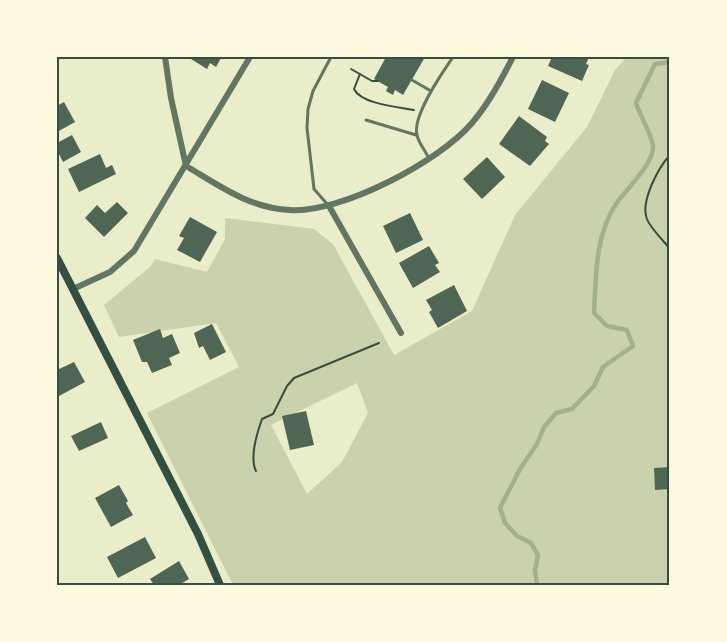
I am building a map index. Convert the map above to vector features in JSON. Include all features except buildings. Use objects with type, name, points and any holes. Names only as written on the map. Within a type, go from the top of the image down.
[{"type":"main road","points":[[57,258],[198,534],[220,585]]},
{"type":"street","points":[[165,57],[171,98],[186,166],[217,186],[254,203],[291,210],[310,210],[329,206],[384,183],[429,158],[471,123],[495,90],[513,57]]},
{"type":"street","points":[[73,289],[110,272],[134,251],[250,57]]},
{"type":"street","points":[[329,206],[401,333]]},
{"type":"lane","points":[[329,206],[314,189],[307,128],[308,109],[313,91],[331,57]]},
{"type":"lane","points":[[429,158],[417,135],[418,122],[431,91],[453,57]]},
{"type":"lane","points":[[412,80],[431,91]]},
{"type":"lane","points":[[366,120],[417,135]]},
{"type":"path","points":[[351,69],[372,81],[378,81]]},
{"type":"path","points":[[360,74],[354,88],[362,97],[383,105],[422,112]]},
{"type":"path","points":[[670,155],[655,177],[647,196],[646,219],[670,249]]},
{"type":"path","points":[[256,471],[255,452],[262,419],[273,414],[287,386],[294,378],[379,343]]},
{"type":"green space","points":[[627,57],[670,57],[670,585],[233,585],[147,413],[239,367],[216,323],[119,337],[104,305],[150,267],[155,259],[207,272],[225,239],[225,218],[314,229],[333,244],[394,355],[472,311],[515,215],[587,127],[615,70]],"holes":[[[357,383],[368,413],[342,462],[307,494],[271,425]]]},
{"type":"waterway","points":[[537,585],[535,570],[538,555],[531,543],[517,536],[505,523],[500,508],[520,469],[537,444],[544,427],[556,413],[572,409],[594,386],[603,367],[633,346],[627,330],[607,326],[594,313],[598,257],[609,216],[649,161],[652,153],[652,142],[636,103],[655,64],[670,62]]}]
